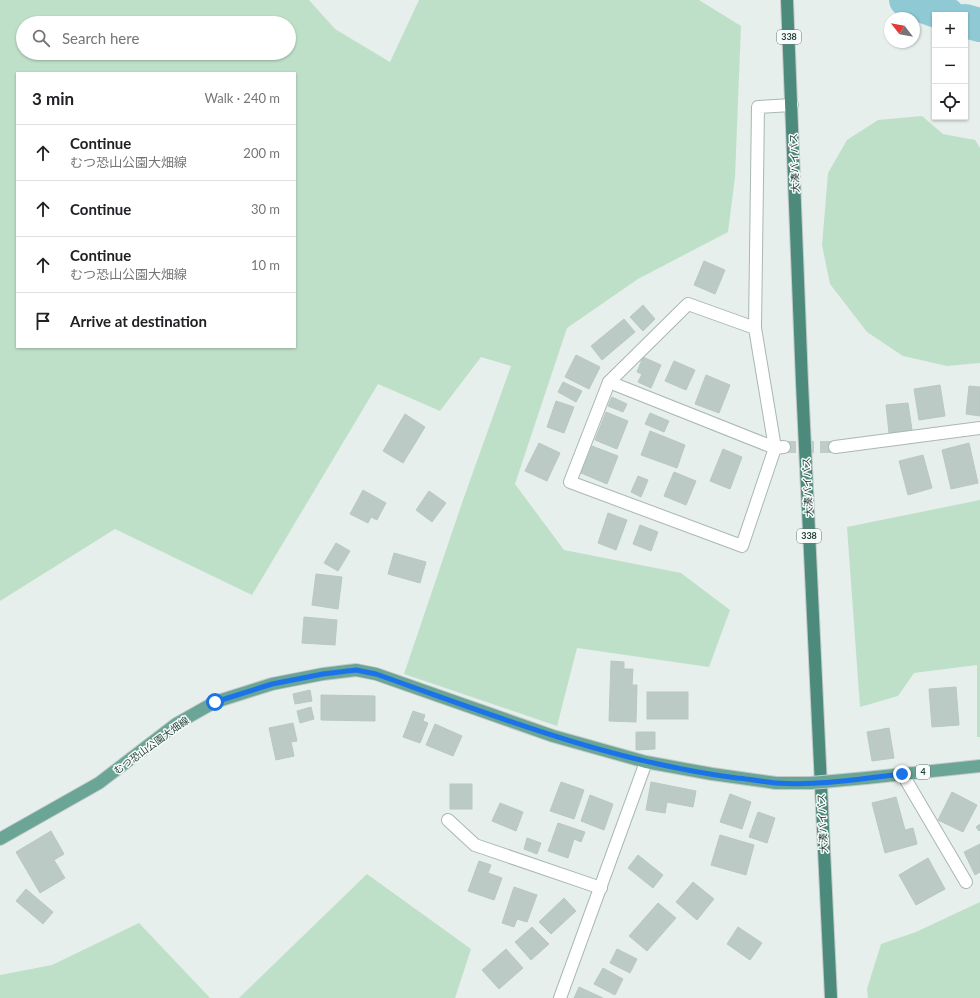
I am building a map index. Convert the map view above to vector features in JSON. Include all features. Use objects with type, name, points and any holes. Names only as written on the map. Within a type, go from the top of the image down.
[{"type":"highway","name":"大湊バイパス","points":[[787,0],[802,383],[830,998]]},
{"type":"main road","name":"むつ恐山公園大畑線","points":[[0,839],[99,783],[176,724],[215,702],[272,684],[323,674],[356,670],[376,674],[552,736],[646,762],[712,774],[776,783],[811,783],[902,774]]},
{"type":"main road","name":"4","points":[[902,774],[980,766]]},
{"type":"street","points":[[755,328],[688,304],[610,382],[570,482],[742,546],[780,447],[755,328],[758,107],[792,105]]},
{"type":"street","points":[[610,382],[780,447]]},
{"type":"street","points":[[836,447],[980,428]]},
{"type":"street","points":[[560,998],[646,762]]},
{"type":"street","points":[[902,774],[966,882]]},
{"type":"street","points":[[448,820],[475,845],[601,888]]},
{"type":"green space","points":[[0,0],[309,0],[335,29],[390,62],[419,0],[699,0],[741,26],[735,177],[728,232],[638,279],[567,328],[515,484],[564,550],[681,573],[730,610],[709,667],[577,648],[557,726],[404,674],[463,500],[511,366],[481,357],[440,411],[378,384],[252,595],[115,529],[0,601]]},
{"type":"green space","points":[[922,116],[943,134],[975,140],[980,148],[980,363],[947,366],[903,356],[867,332],[830,284],[822,245],[828,173],[847,140],[878,120]]},
{"type":"green space","points":[[980,500],[980,737],[977,737],[977,665],[914,673],[898,696],[860,707],[847,527]]},
{"type":"green space","points":[[367,874],[471,949],[455,998],[239,998]]},
{"type":"green space","points":[[980,902],[980,998],[868,998],[867,989],[881,944],[916,932]]},
{"type":"green space","points":[[139,923],[210,998],[0,998],[0,975],[52,965]]},
{"type":"building","points":[[704,261],[725,270],[715,294],[694,285]]},
{"type":"building","points":[[643,305],[655,319],[643,331],[630,317]]},
{"type":"building","points":[[624,319],[635,332],[602,360],[591,346]]},
{"type":"building","points":[[576,355],[600,367],[589,389],[565,377]]},
{"type":"building","points":[[643,357],[661,365],[651,388],[638,382],[642,374],[637,372]]},
{"type":"building","points":[[674,361],[695,370],[686,390],[665,381]]},
{"type":"building","points":[[706,375],[730,385],[719,413],[695,404]]},
{"type":"building","points":[[563,382],[582,391],[576,402],[558,392]]},
{"type":"building","points":[[940,385],[945,416],[919,420],[914,389]]},
{"type":"building","points":[[969,386],[980,387],[980,416],[966,414]]},
{"type":"building","points":[[612,397],[627,404],[623,412],[608,406]]},
{"type":"building","points":[[556,401],[574,407],[564,433],[547,427]]},
{"type":"building","points":[[908,403],[912,430],[889,433],[886,405]]},
{"type":"building","points":[[606,412],[628,421],[617,449],[595,440]]},
{"type":"building","points":[[650,413],[669,421],[664,432],[645,424]]},
{"type":"building","points":[[405,414],[425,427],[403,463],[383,451]]},
{"type":"building","points":[[650,431],[685,445],[677,468],[641,455]]},
{"type":"building","points":[[539,443],[560,453],[547,481],[525,471]]},
{"type":"building","points":[[969,443],[978,483],[951,489],[942,450]]},
{"type":"building","points":[[592,446],[618,456],[607,484],[581,473]]},
{"type":"building","points":[[723,449],[742,457],[730,489],[710,481]]},
{"type":"building","points":[[923,455],[932,488],[908,495],[899,461]]},
{"type":"building","points":[[674,472],[696,481],[686,505],[664,496]]},
{"type":"building","points":[[638,476],[648,480],[641,497],[631,492]]},
{"type":"building","points":[[363,490],[386,503],[377,520],[371,517],[368,523],[350,514]]},
{"type":"building","points":[[429,491],[446,503],[432,522],[416,510]]},
{"type":"building","points":[[608,513],[627,520],[616,550],[598,543]]},
{"type":"building","points":[[640,525],[658,532],[651,551],[633,544]]},
{"type":"building","points":[[336,543],[350,551],[338,571],[324,563]]},
{"type":"building","points":[[394,553],[426,562],[420,583],[388,574]]},
{"type":"building","points":[[316,574],[342,577],[338,609],[312,605]]},
{"type":"building","points":[[304,617],[337,620],[335,645],[302,643]]},
{"type":"building","points":[[611,661],[624,662],[624,669],[633,669],[632,685],[637,685],[636,722],[609,721]]},
{"type":"building","points":[[956,687],[959,725],[932,727],[929,689]]},
{"type":"building","points":[[310,690],[312,701],[295,704],[293,694]]},
{"type":"building","points":[[647,692],[688,692],[688,719],[647,719]]},
{"type":"building","points":[[321,695],[375,696],[375,721],[321,720]]},
{"type":"building","points":[[311,707],[314,719],[300,723],[297,711]]},
{"type":"building","points":[[413,711],[425,715],[423,721],[428,723],[420,743],[403,737]]},
{"type":"building","points":[[293,723],[297,741],[291,742],[294,756],[276,760],[269,728]]},
{"type":"building","points":[[435,724],[462,736],[453,756],[426,745]]},
{"type":"building","points":[[889,728],[894,758],[872,761],[867,732]]},
{"type":"building","points":[[636,732],[655,732],[655,749],[636,750]]},
{"type":"building","points":[[561,782],[584,790],[574,819],[550,811]]},
{"type":"building","points":[[651,782],[696,791],[693,807],[667,802],[665,813],[646,810]]},
{"type":"building","points":[[450,784],[472,784],[472,809],[450,809]]},
{"type":"building","points":[[952,792],[977,805],[963,832],[938,820]]},
{"type":"building","points":[[730,794],[751,802],[742,829],[720,822]]},
{"type":"building","points":[[590,795],[613,804],[604,830],[581,821]]},
{"type":"building","points":[[896,797],[905,830],[913,828],[917,844],[885,853],[872,803]]},
{"type":"building","points":[[500,803],[523,812],[516,831],[492,821]]},
{"type":"building","points":[[758,812],[775,818],[767,843],[749,837]]},
{"type":"building","points":[[558,823],[585,832],[581,842],[574,839],[568,858],[548,851]]},
{"type":"building","points":[[980,824],[980,830],[979,831],[976,827]]},
{"type":"building","points":[[51,831],[64,854],[54,860],[65,878],[40,893],[16,852]]},
{"type":"building","points":[[720,835],[754,845],[746,875],[711,865]]},
{"type":"building","points":[[527,838],[541,843],[537,854],[524,849]]},
{"type":"building","points":[[980,844],[980,872],[975,875],[964,852]]},
{"type":"building","points":[[638,855],[663,875],[653,888],[628,868]]},
{"type":"building","points":[[928,858],[945,889],[916,905],[899,875]]},
{"type":"building","points":[[479,861],[491,865],[488,873],[502,878],[494,900],[468,891]]},
{"type":"building","points":[[693,882],[714,899],[697,920],[676,902]]},
{"type":"building","points":[[514,887],[537,895],[527,922],[517,919],[514,927],[502,923]]},
{"type":"building","points":[[26,889],[53,912],[43,924],[16,901]]},
{"type":"building","points":[[564,898],[576,911],[551,934],[539,922]]},
{"type":"building","points":[[658,903],[676,918],[647,951],[629,936]]},
{"type":"building","points":[[532,927],[549,944],[531,960],[515,942]]},
{"type":"building","points":[[738,927],[762,943],[750,960],[727,944]]},
{"type":"building","points":[[506,949],[523,968],[499,989],[482,970]]},
{"type":"building","points":[[617,949],[637,959],[630,973],[610,963]]},
{"type":"building","points":[[603,968],[623,979],[615,995],[594,984]]},
{"type":"building","points":[[579,987],[603,998],[574,998]]},
{"type":"waterway","points":[[906,0],[940,12]]},
{"type":"waterway","points":[[968,22],[980,25]]},
{"type":"tunnel","points":[[784,447],[835,447]]},
{"type":"route","points":[[215,702],[272,684],[323,674],[356,670],[376,674],[552,736],[646,762],[712,774],[776,783],[811,783],[902,774]]}]
